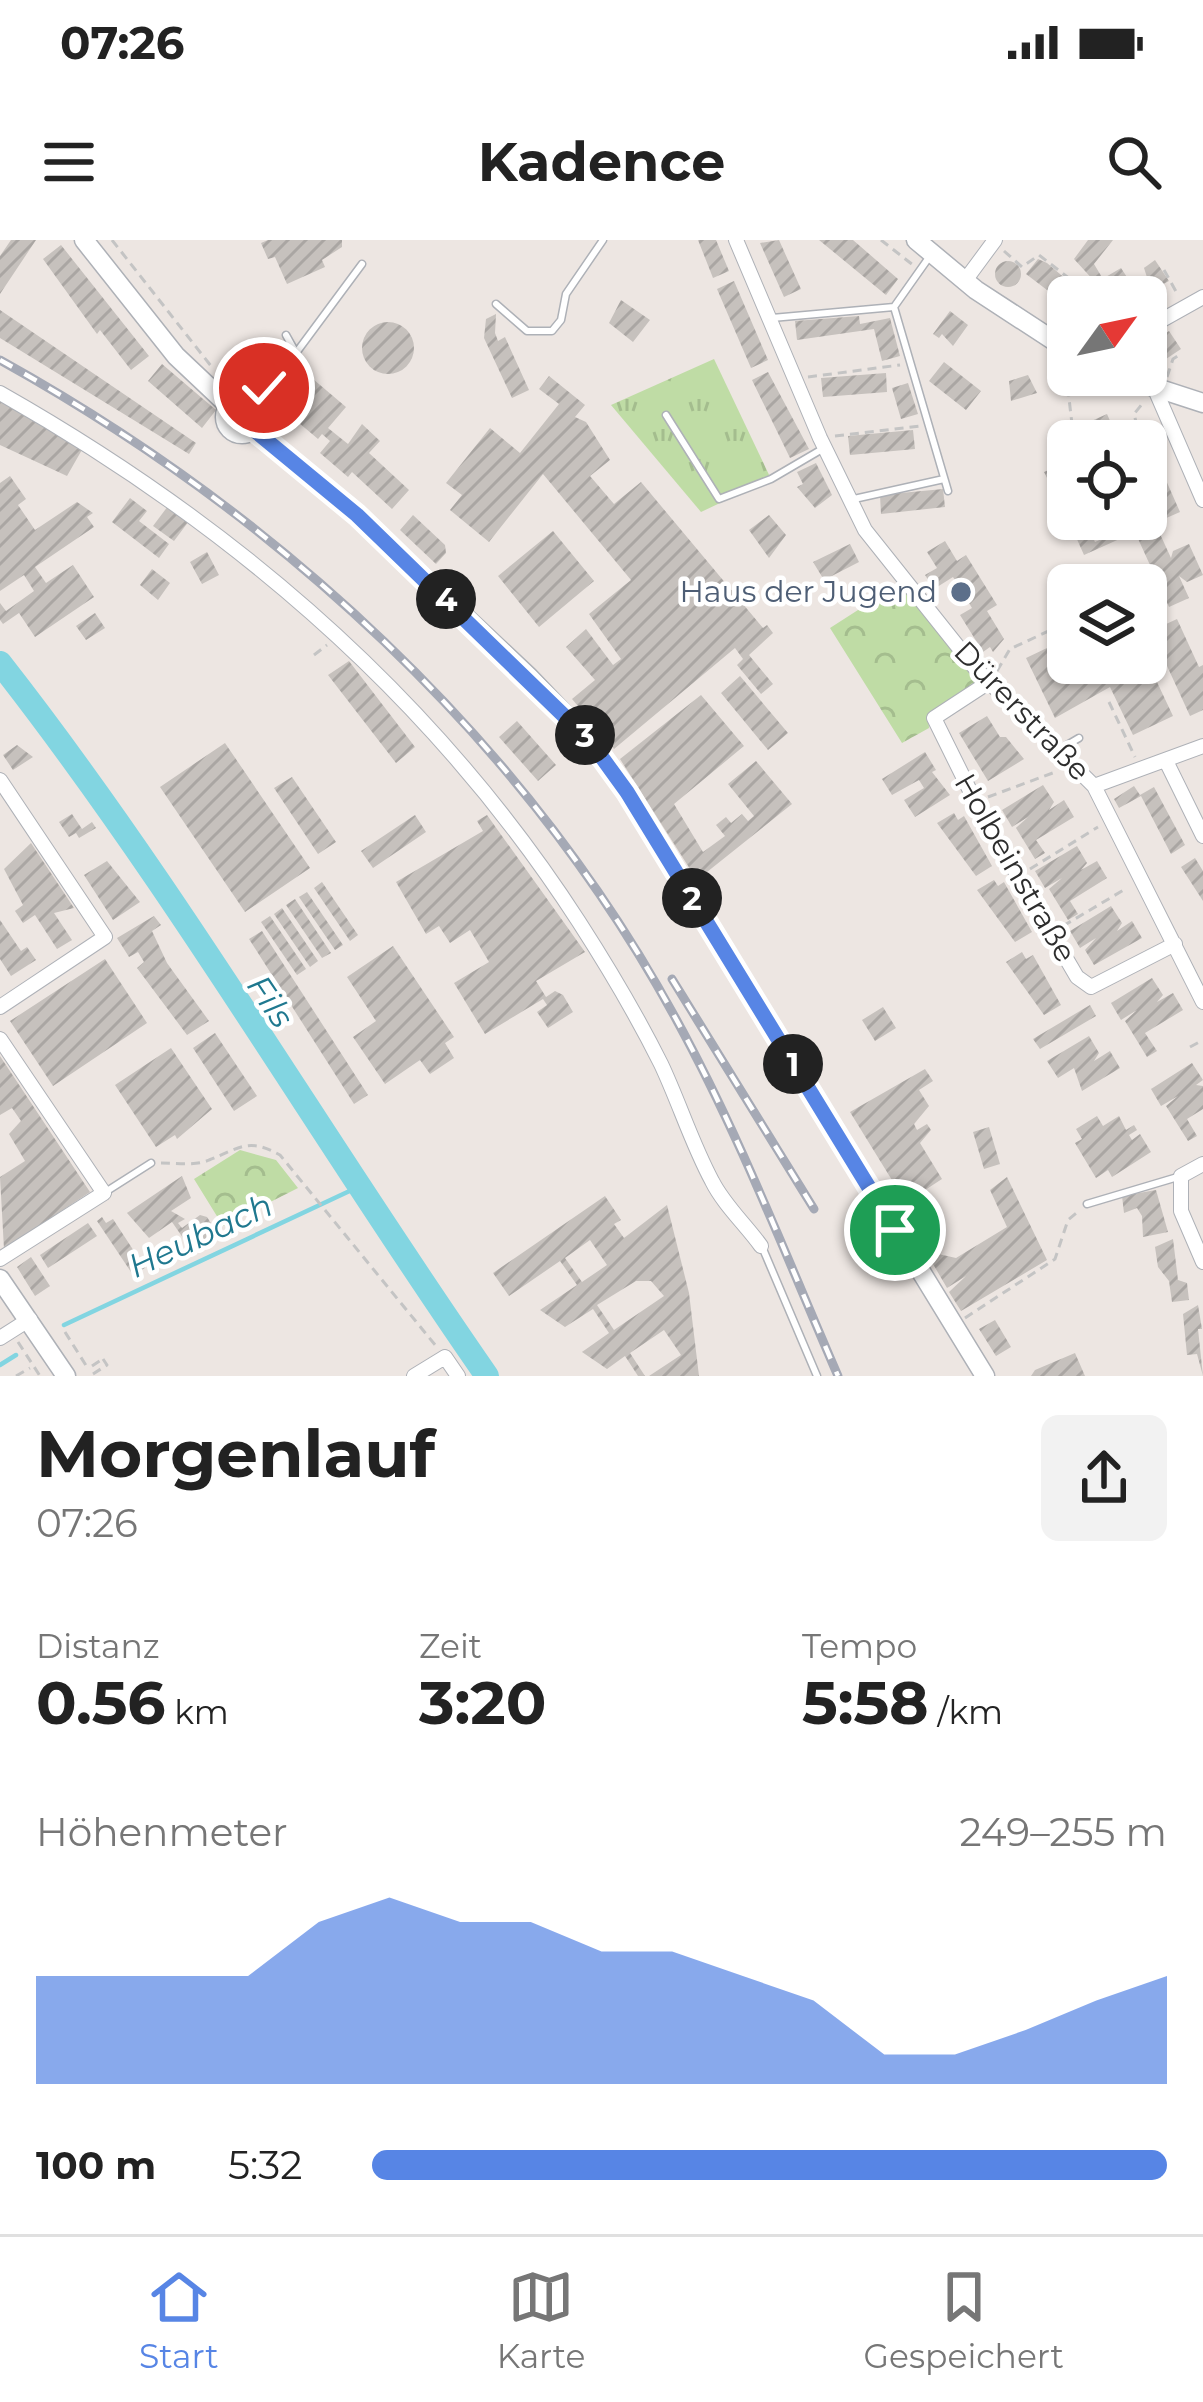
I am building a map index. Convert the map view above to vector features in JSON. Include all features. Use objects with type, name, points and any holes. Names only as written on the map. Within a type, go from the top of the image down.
[{"type":"main road","points":[[84,240],[176,356],[217,385],[229,406],[225,421],[230,430],[239,434],[254,430],[259,420],[258,396],[229,406]]},
{"type":"main road","points":[[916,240],[964,282],[1047,336]]},
{"type":"main road","points":[[1167,391],[1203,404]]},
{"type":"main road","points":[[254,430],[357,515],[590,741],[627,792],[985,1376]]},
{"type":"main road","points":[[0,1279],[66,1376]]},
{"type":"street","name":"Dürerstraße","points":[[736,240],[822,443],[865,530],[989,682],[1094,786],[1203,1002]]},
{"type":"street","points":[[964,282],[994,241]]},
{"type":"street","points":[[1167,316],[1203,297]]},
{"type":"street","points":[[0,393],[190,510],[285,586],[411,705],[489,798],[578,921],[658,1059],[712,1184],[761,1246]]},
{"type":"street","points":[[1162,396],[1203,500]]},
{"type":"street","name":"Holbeinstraße","points":[[989,682],[934,718],[978,807],[1077,977],[1091,987],[1175,944]]},
{"type":"street","points":[[1094,786],[1203,746]]},
{"type":"street","points":[[1166,761],[1203,836]]},
{"type":"street","points":[[0,779],[105,937],[0,1007]]},
{"type":"street","points":[[0,1039],[104,1193],[0,1259]]},
{"type":"street","points":[[1203,1164],[1180,1176],[1181,1211],[1203,1262]]},
{"type":"street","points":[[6,1335],[30,1319]]},
{"type":"street","points":[[414,1376],[445,1357],[458,1376]]},
{"type":"lane","points":[[496,304],[527,331],[552,332],[561,320],[566,293],[603,240]]},
{"type":"lane","points":[[769,318],[894,307],[932,254]]},
{"type":"lane","points":[[258,396],[362,264]]},
{"type":"lane","points":[[894,307],[948,491]]},
{"type":"lane","points":[[286,335],[296,353]]},
{"type":"lane","points":[[666,415],[719,499],[771,479],[822,443]]},
{"type":"lane","points":[[849,500],[944,479]]},
{"type":"lane","points":[[1059,750],[1079,737]]},
{"type":"lane","points":[[104,1193],[151,1163]]},
{"type":"lane","points":[[1087,1204],[1180,1176]]},
{"type":"lane","points":[[761,1246],[817,1376]]},
{"type":"path","points":[[112,240],[217,385],[253,378],[258,396]]},
{"type":"path","points":[[881,240],[920,271]]},
{"type":"path","points":[[994,241],[1022,267],[1039,255],[1066,276]]},
{"type":"path","points":[[1164,270],[1182,308]]},
{"type":"path","points":[[1167,371],[1181,354]]},
{"type":"path","points":[[794,379],[912,364]]},
{"type":"path","points":[[1136,420],[1134,414],[1151,396]]},
{"type":"path","points":[[822,443],[929,425]]},
{"type":"path","points":[[989,682],[1010,649],[1047,632]]},
{"type":"path","points":[[1109,702],[1141,770]]},
{"type":"path","points":[[978,807],[1073,765]]},
{"type":"path","points":[[1018,876],[1112,819]]},
{"type":"path","points":[[1052,933],[1143,879]]},
{"type":"path","points":[[1190,1047],[1203,1040]]},
{"type":"path","points":[[151,1163],[206,1162],[236,1144],[260,1143],[280,1155],[445,1357]]},
{"type":"path","points":[[954,1326],[1055,1259],[1068,1220],[1087,1204]]},
{"type":"path","points":[[65,1332],[89,1366],[103,1359],[107,1365],[93,1374]]},
{"type":"path","points":[[6,1335],[40,1376]]},
{"type":"path","points":[[16,1376],[33,1366]]},
{"type":"green space","points":[[714,359],[771,479],[701,512],[611,405]]},
{"type":"green space","points":[[900,583],[981,682],[928,714],[929,728],[902,743],[830,628]]},
{"type":"green space","points":[[240,1150],[276,1160],[298,1188],[223,1226],[194,1179]]},
{"type":"building","points":[[11,240],[36,240],[0,294],[0,256]]},
{"type":"building","points":[[342,240],[342,247],[322,260],[325,267],[287,284],[275,257],[268,259],[261,243]]},
{"type":"building","points":[[698,240],[716,240],[729,271],[713,278]]},
{"type":"building","points":[[779,240],[801,289],[784,297],[760,243]]},
{"type":"building","points":[[819,240],[853,240],[898,279],[886,295]]},
{"type":"building","points":[[1088,240],[1113,240],[1094,264],[1101,276],[1090,276],[1074,259]]},
{"type":"building","points":[[61,245],[149,356],[131,370],[100,330],[97,334],[43,259]]},
{"type":"building","points":[[1038,259],[1062,276],[1047,276],[1047,290],[1026,274]]},
{"type":"building","points":[[1155,260],[1166,276],[1147,276],[1144,268]]},
{"type":"building","points":[[1008,261],[1021,274],[1008,287],[995,274]]},
{"type":"building","points":[[734,281],[768,360],[751,368],[717,289]]},
{"type":"building","points":[[621,300],[650,320],[633,342],[609,323]]},
{"type":"building","points":[[0,310],[196,443],[189,454],[0,338]]},
{"type":"building","points":[[950,311],[968,325],[953,346],[942,334],[939,338],[933,334]]},
{"type":"building","points":[[496,314],[498,341],[505,337],[529,390],[512,398],[484,338],[486,319]]},
{"type":"building","points":[[859,316],[860,324],[890,318],[900,356],[882,361],[874,329],[797,340],[795,321]]},
{"type":"building","points":[[388,322],[407,329],[414,348],[407,367],[388,374],[369,367],[362,348],[369,329]]},
{"type":"building","points":[[1167,332],[1181,349],[1167,358]]},
{"type":"building","points":[[944,362],[981,391],[966,410],[929,381]]},
{"type":"building","points":[[162,364],[216,410],[202,428],[148,381]]},
{"type":"building","points":[[768,372],[809,449],[790,458],[752,380]]},
{"type":"building","points":[[886,373],[887,392],[823,397],[821,378]]},
{"type":"building","points":[[1028,375],[1037,393],[1011,401],[1009,381]]},
{"type":"building","points":[[549,376],[585,405],[575,417],[586,422],[610,460],[590,476],[614,504],[641,482],[763,628],[767,625],[773,633],[749,655],[773,684],[761,694],[737,665],[743,659],[735,648],[614,749],[572,699],[595,680],[566,647],[586,629],[613,665],[621,659],[589,614],[631,580],[543,474],[489,542],[450,510],[462,495],[446,483],[490,428],[520,453],[559,404],[539,389]]},
{"type":"building","points":[[313,379],[346,407],[328,428],[348,444],[362,424],[380,441],[369,453],[409,490],[392,509],[352,472],[348,477],[320,453],[330,441],[322,434],[318,439],[286,412]]},
{"type":"building","points":[[908,383],[918,414],[901,419],[892,388]]},
{"type":"building","points":[[0,399],[83,448],[67,476],[0,445]]},
{"type":"building","points":[[913,430],[915,449],[850,455],[848,436]]},
{"type":"building","points":[[816,463],[832,495],[815,508],[797,487],[803,484],[797,472]]},
{"type":"building","points":[[10,476],[26,499],[18,505],[35,530],[77,502],[93,513],[87,517],[94,527],[35,567],[46,583],[73,565],[94,597],[35,637],[19,613],[3,624],[0,620],[0,603],[6,611],[34,591],[24,575],[0,591],[0,483]]},
{"type":"building","points":[[1167,483],[1180,512],[1167,518]]},
{"type":"building","points":[[943,489],[945,507],[881,514],[880,495]]},
{"type":"building","points":[[130,498],[147,511],[139,521],[169,544],[159,558],[112,522]]},
{"type":"building","points":[[168,506],[189,521],[174,541],[153,526]]},
{"type":"building","points":[[413,515],[445,545],[446,553],[436,564],[400,530]]},
{"type":"building","points":[[769,515],[786,535],[769,558],[749,530]]},
{"type":"building","points":[[553,531],[594,581],[539,627],[498,576]]},
{"type":"building","points":[[1077,540],[1117,540],[1084,555]]},
{"type":"building","points":[[1139,540],[1163,540],[1171,558],[1173,551],[1189,544],[1203,575],[1187,582],[1179,576],[1189,598],[1169,607],[1167,564],[1150,564]]},
{"type":"building","name":"Haus der Jugend","points":[[945,541],[957,561],[966,555],[997,605],[987,611],[1004,639],[993,652],[990,647],[983,652],[960,615],[972,608],[953,577],[934,589],[925,575],[937,568],[927,552]]},
{"type":"building","points":[[850,544],[859,562],[824,580],[813,562]]},
{"type":"building","points":[[207,552],[219,575],[202,584],[190,562]]},
{"type":"building","points":[[152,569],[170,583],[158,600],[140,585]]},
{"type":"building","points":[[95,613],[105,628],[86,640],[76,626]]},
{"type":"building","points":[[1177,619],[1199,667],[1203,665],[1203,710],[1190,716],[1167,666],[1167,624]]},
{"type":"building","points":[[1047,648],[1047,684],[1158,684],[1173,716],[1133,735],[1110,687],[1055,718],[1026,658]]},
{"type":"building","points":[[349,661],[415,747],[396,763],[328,675]]},
{"type":"building","points":[[740,676],[788,733],[768,750],[721,693]]},
{"type":"building","points":[[701,695],[744,746],[674,804],[703,852],[725,836],[716,825],[726,817],[731,823],[742,814],[748,821],[754,816],[728,784],[756,761],[792,804],[697,880],[620,759]]},
{"type":"building","points":[[987,716],[1000,737],[1006,737],[1024,759],[988,781],[959,733]]},
{"type":"building","points":[[517,721],[556,765],[538,781],[499,737]]},
{"type":"building","points":[[225,743],[310,868],[245,912],[160,787]]},
{"type":"building","points":[[17,745],[33,757],[13,770],[3,755]]},
{"type":"building","points":[[925,752],[936,770],[932,772],[950,795],[915,817],[904,800],[924,788],[919,780],[892,795],[882,779]]},
{"type":"building","points":[[292,777],[336,842],[318,854],[274,788]]},
{"type":"building","points":[[1043,785],[1054,802],[1049,810],[1064,800],[1074,817],[1036,840],[1045,853],[1035,859],[1016,828],[1028,817],[1012,827],[1002,810]]},
{"type":"building","points":[[1134,786],[1140,795],[1154,787],[1185,845],[1171,854],[1141,796],[1119,808],[1114,799]]},
{"type":"building","points":[[954,813],[958,820],[964,816],[992,866],[976,876],[937,823]]},
{"type":"building","points":[[72,814],[82,829],[92,822],[96,828],[79,838],[76,833],[69,837],[59,822]]},
{"type":"building","points":[[415,815],[426,832],[373,868],[361,851]]},
{"type":"building","points":[[487,815],[585,952],[536,981],[546,997],[555,991],[563,995],[573,1012],[548,1028],[537,1012],[547,1005],[543,999],[485,1034],[454,983],[489,962],[470,930],[450,943],[439,926],[426,934],[396,882],[483,831],[477,821]]},
{"type":"building","points":[[31,843],[74,908],[54,913],[72,940],[57,949],[35,915],[23,923],[15,911],[23,905],[4,869]]},
{"type":"building","points":[[1077,846],[1087,863],[1081,870],[1097,861],[1107,878],[1070,901],[1078,914],[1068,920],[1049,889],[1062,878],[1045,888],[1035,871]]},
{"type":"building","points":[[1195,858],[1203,871],[1203,901],[1181,867]]},
{"type":"building","points":[[107,861],[140,902],[113,920],[84,875]]},
{"type":"building","points":[[994,880],[998,886],[1004,882],[1032,932],[1015,942],[977,890]]},
{"type":"building","points":[[322,882],[358,935],[350,941],[314,888]]},
{"type":"building","points":[[307,892],[343,945],[335,950],[299,897]]},
{"type":"building","points":[[295,899],[331,953],[322,958],[286,905]]},
{"type":"building","points":[[1111,906],[1122,923],[1117,931],[1132,921],[1142,938],[1094,965],[1085,950],[1096,938],[1080,948],[1070,931]]},
{"type":"building","points":[[282,908],[318,961],[310,967],[274,914]]},
{"type":"building","points":[[154,916],[161,925],[152,931],[167,963],[209,1021],[187,1035],[137,968],[144,962],[138,952],[129,957],[117,938]]},
{"type":"building","points":[[270,916],[306,969],[297,975],[261,922]]},
{"type":"building","points":[[0,920],[21,951],[27,947],[36,960],[11,976],[0,959]]},
{"type":"building","points":[[262,931],[368,1095],[354,1104],[249,939]]},
{"type":"building","points":[[393,946],[454,1037],[445,1043],[454,1058],[430,1074],[420,1060],[385,1084],[353,1037],[376,1021],[347,977]]},
{"type":"building","points":[[1022,952],[1026,959],[1033,955],[1061,1005],[1044,1015],[1006,962]]},
{"type":"building","points":[[105,959],[147,1023],[53,1086],[10,1021]]},
{"type":"building","points":[[1152,978],[1163,995],[1157,1002],[1173,993],[1183,1010],[1145,1033],[1157,1051],[1147,1057],[1125,1021],[1137,1010],[1121,1020],[1111,1003]]},
{"type":"building","points":[[1090,1005],[1096,1016],[1040,1049],[1033,1039]]},
{"type":"building","points":[[883,1007],[896,1028],[875,1041],[862,1020]]},
{"type":"building","points":[[215,1033],[257,1096],[234,1111],[193,1048]]},
{"type":"building","points":[[1089,1036],[1099,1053],[1094,1061],[1110,1051],[1120,1068],[1082,1091],[1074,1068],[1058,1078],[1047,1061]]},
{"type":"building","points":[[171,1048],[212,1109],[177,1139],[175,1135],[156,1147],[115,1085]]},
{"type":"building","points":[[0,1056],[90,1192],[4,1249],[0,1177],[25,1161],[9,1134],[21,1121],[12,1108],[0,1115]]},
{"type":"building","points":[[1192,1063],[1203,1080],[1196,1085],[1203,1086],[1203,1109],[1187,1119],[1197,1136],[1188,1141],[1166,1106],[1178,1096],[1161,1106],[1151,1089]]},
{"type":"building","points":[[925,1069],[933,1081],[919,1090],[929,1106],[914,1124],[917,1130],[927,1124],[931,1130],[920,1143],[942,1179],[922,1192],[928,1201],[911,1211],[850,1112]]},
{"type":"building","points":[[1097,1116],[1103,1126],[1119,1116],[1126,1130],[1134,1125],[1137,1130],[1129,1135],[1132,1140],[1140,1134],[1151,1152],[1112,1177],[1108,1170],[1096,1178],[1075,1143],[1082,1139],[1076,1129]]},
{"type":"building","points":[[989,1127],[1000,1164],[984,1169],[973,1132]]},
{"type":"building","points":[[182,1176],[191,1198],[171,1211],[185,1219],[178,1223],[182,1228],[200,1215],[207,1217],[218,1234],[192,1251],[172,1222],[149,1238],[127,1213]]},
{"type":"building","points":[[1007,1177],[1047,1260],[961,1311],[949,1292],[966,1276],[947,1288],[933,1264],[934,1253],[956,1258],[1007,1227],[990,1190]]},
{"type":"building","points":[[1156,1190],[1168,1232],[1143,1237],[1142,1216],[1137,1208],[1124,1213],[1122,1196]]},
{"type":"building","points":[[605,1196],[621,1220],[614,1224],[624,1238],[667,1205],[689,1293],[699,1376],[649,1376],[681,1355],[664,1330],[630,1353],[645,1376],[638,1376],[625,1356],[607,1369],[582,1352],[609,1333],[593,1309],[565,1327],[540,1310],[577,1285],[560,1261],[509,1296],[493,1273]],"holes":[[[590,1240],[607,1265],[582,1282],[565,1258]],[[636,1281],[651,1281],[664,1296],[614,1330],[597,1305]]]},
{"type":"building","points":[[102,1217],[106,1223],[113,1219],[145,1268],[133,1275],[97,1221]]},
{"type":"building","points":[[88,1223],[97,1236],[48,1268],[40,1255]]},
{"type":"building","points":[[1173,1239],[1178,1280],[1187,1283],[1189,1300],[1172,1302],[1169,1281],[1158,1267],[1155,1247]]},
{"type":"building","points":[[31,1257],[50,1286],[35,1296],[17,1267]]},
{"type":"building","points":[[1198,1305],[1203,1376],[1197,1354],[1187,1355],[1183,1314]]},
{"type":"building","points":[[995,1320],[1011,1347],[996,1356],[979,1329]]},
{"type":"building","points":[[1075,1353],[1085,1376],[1031,1376],[1035,1370]]},
{"type":"waterway","name":"Fils","points":[[0,663],[189,926],[487,1376]]},
{"type":"waterway","name":"Heubach","points":[[64,1325],[356,1188]]},
{"type":"waterway","name":"Heubach","points":[[0,1365],[16,1355]]},
{"type":"railway","points":[[0,360],[201,488],[295,562],[384,642],[468,728],[545,819],[615,917],[699,1062],[838,1376]]},
{"type":"railway","points":[[672,979],[814,1209]]},
{"type":"place","name":"Haus der Jugend","points":[[961,592]]},
{"type":"route","points":[[264,388],[252,404],[259,414],[254,430],[357,515],[530,677],[608,764],[895,1230]]}]
